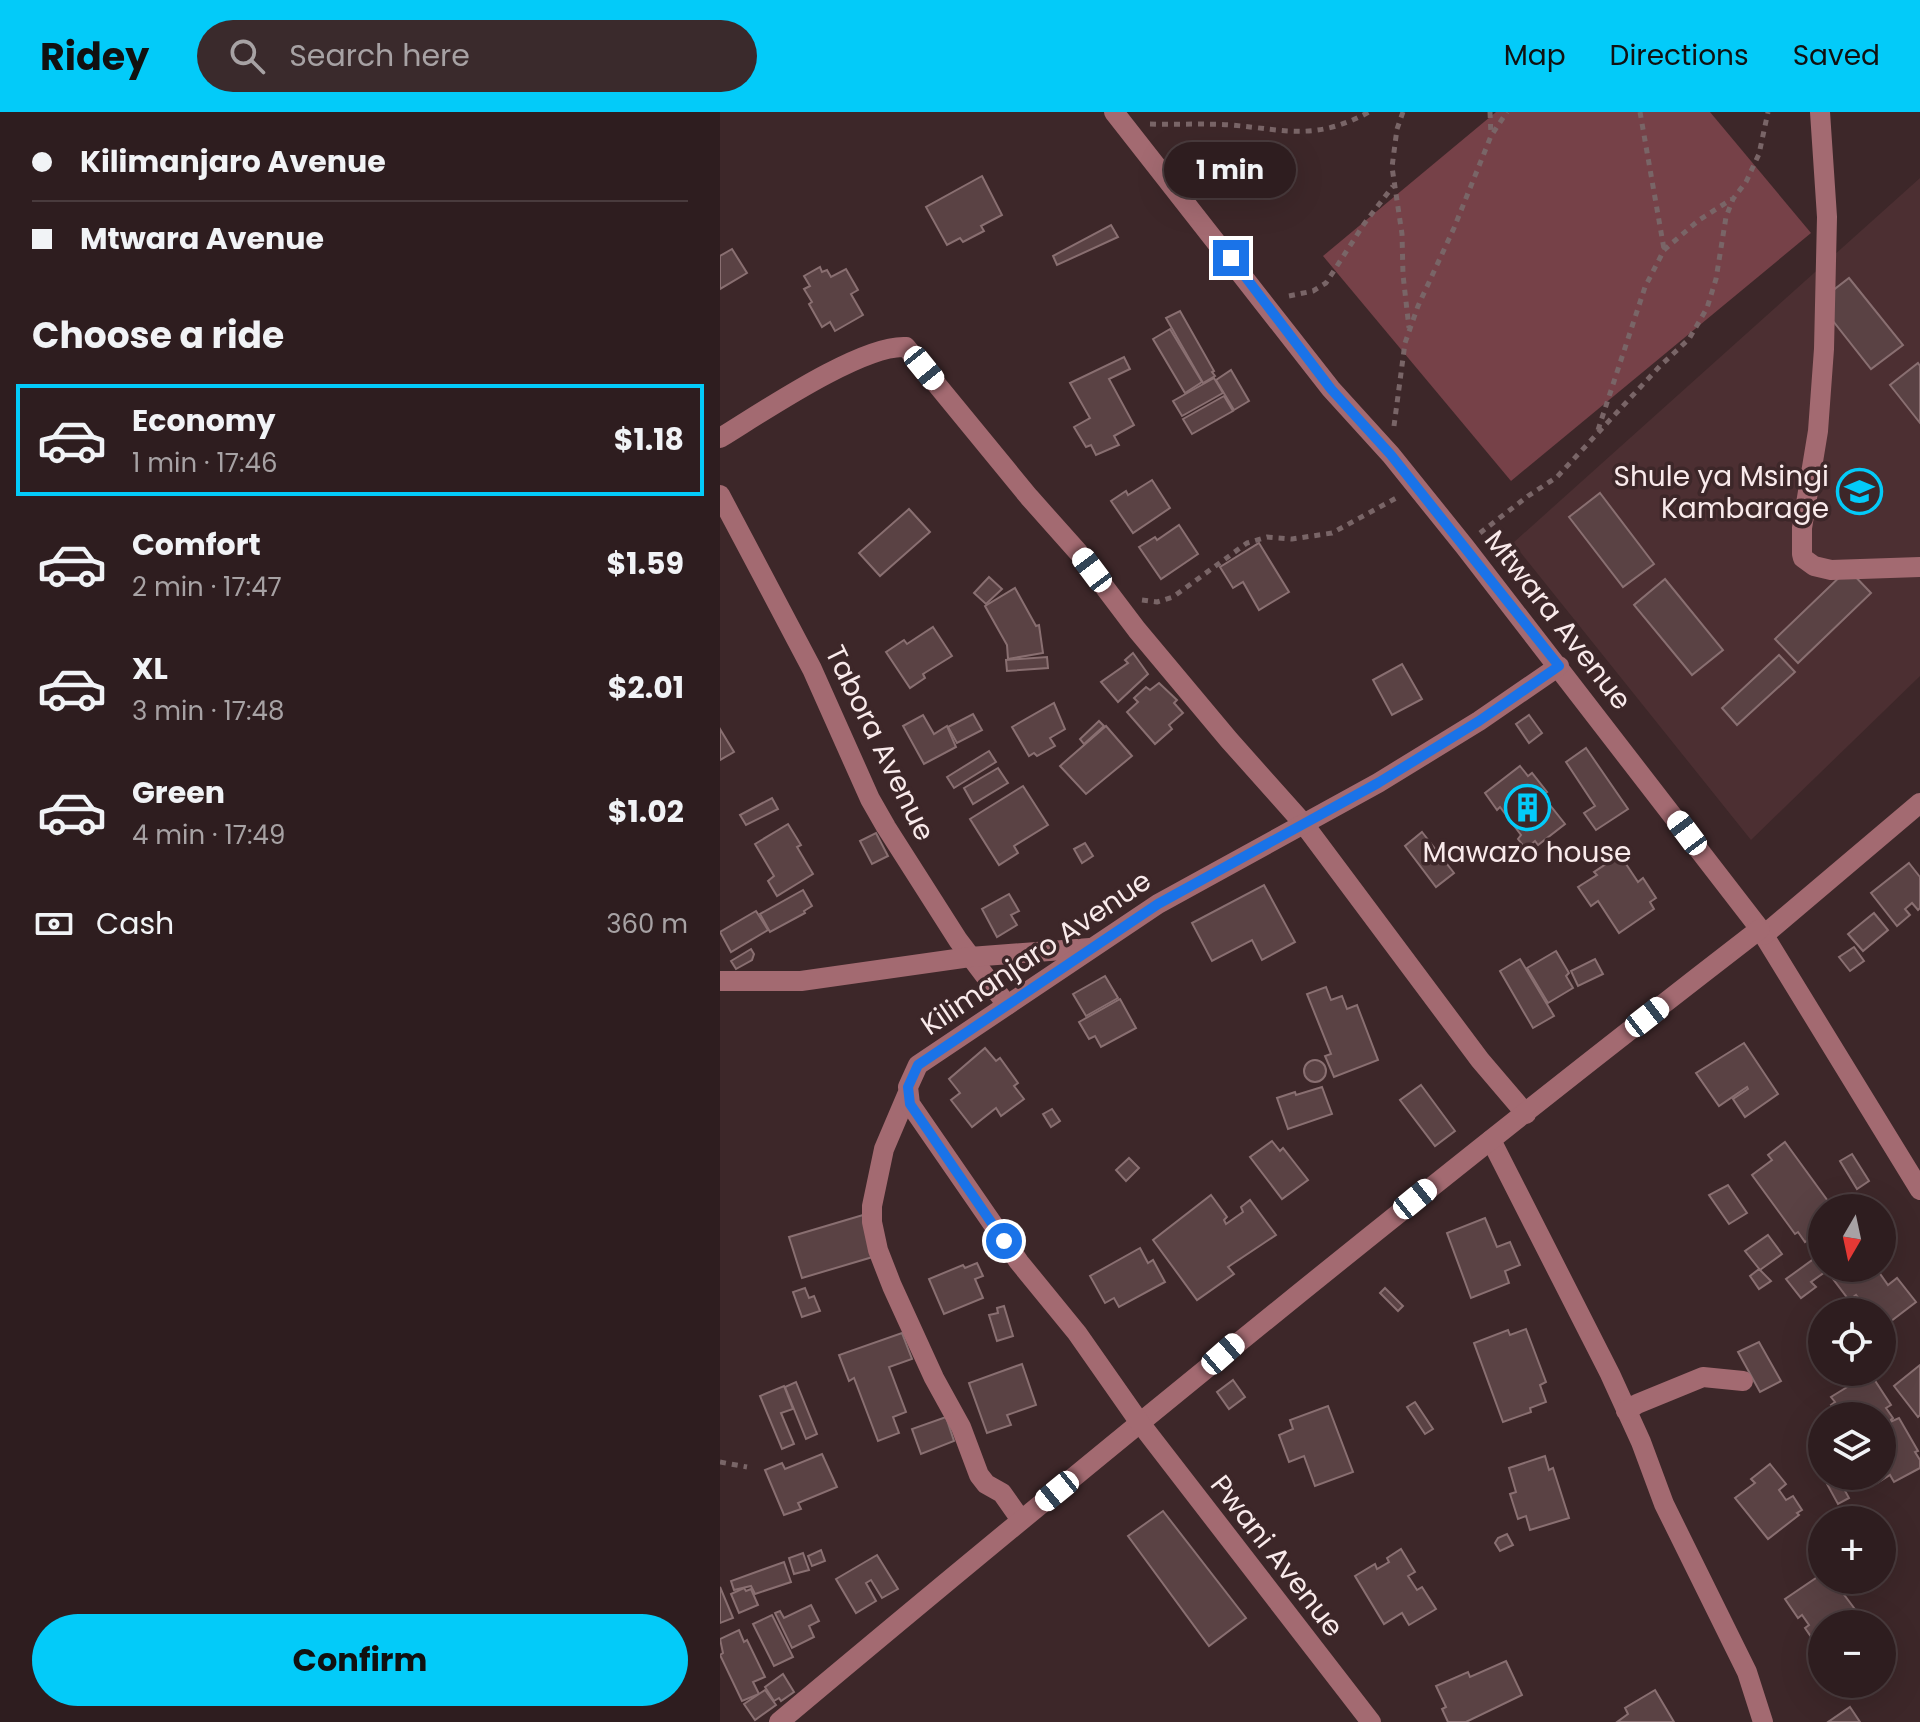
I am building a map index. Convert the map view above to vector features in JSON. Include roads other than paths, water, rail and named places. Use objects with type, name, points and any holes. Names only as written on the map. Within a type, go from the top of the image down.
[{"type":"street","points":[[1820,112],[1827,217],[1824,349],[1818,431],[1802,528],[1802,554],[1814,566],[1831,570],[1920,567]]},
{"type":"street","name":"Mtwara Avenue","points":[[1119,118],[1331,389],[1391,455],[1465,547],[1762,932],[1920,1190]]},
{"type":"street","points":[[720,438],[815,380],[882,350],[906,347],[1229,740],[1303,823],[1480,1060],[1526,1114]]},
{"type":"street","name":"Tabora Avenue","points":[[720,495],[812,669],[870,799],[899,850],[970,957],[1007,1005]]},
{"type":"street","name":"Kilimanjaro Avenue","points":[[1021,1520],[1002,1493],[986,1484],[979,1475],[961,1427],[934,1378],[878,1250],[872,1206],[884,1149],[918,1065],[1158,904],[1378,783],[1479,721],[1559,666]]},
{"type":"street","points":[[779,1722],[1243,1337],[1491,1140],[1762,932],[1920,803]]},
{"type":"street","points":[[720,981],[801,981],[970,957],[1094,947]]},
{"type":"street","points":[[907,1095],[944,1157],[1019,1262],[1077,1333],[1140,1423]]},
{"type":"street","points":[[1491,1140],[1580,1311],[1664,1504],[1747,1672],[1763,1722]]},
{"type":"street","points":[[1626,1411],[1703,1377],[1743,1381]]},
{"type":"street","name":"Pwani Avenue","points":[[1140,1423],[1371,1722]]},
{"type":"place","name":"Shule ya Msingi Kambarage","points":[[1860,492]]},
{"type":"place","name":"Mawazo house","points":[[1527,808]]}]
